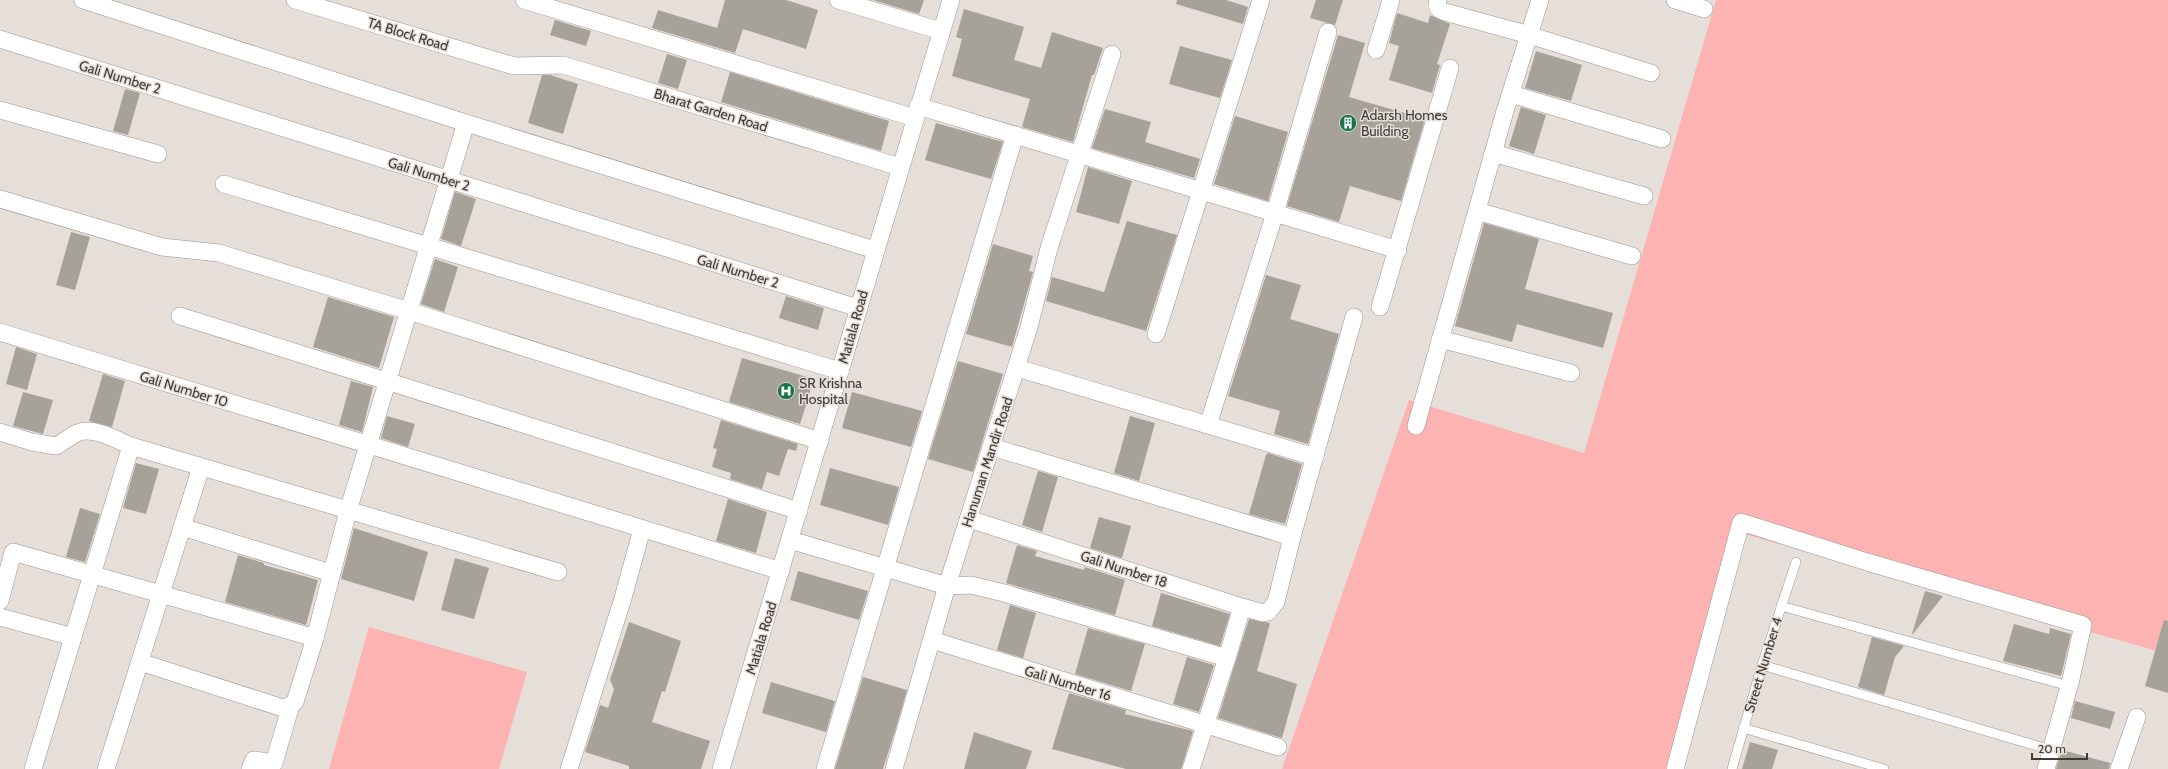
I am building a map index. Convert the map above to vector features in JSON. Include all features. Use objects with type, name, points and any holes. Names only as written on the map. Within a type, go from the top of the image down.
[{"type":"street","points":[[83,0],[466,123],[875,250]]},
{"type":"street","name":"TA Block Road","points":[[295,0],[504,63],[522,66]]},
{"type":"street","points":[[524,0],[916,112],[1015,135],[1398,250]]},
{"type":"street","points":[[838,0],[941,31]]},
{"type":"street","name":"Matiala Road","points":[[721,769],[820,441],[916,112],[951,0]]},
{"type":"street","points":[[1156,334],[1261,0]]},
{"type":"street","points":[[1376,50],[1391,0]]},
{"type":"street","points":[[1438,0],[1437,6],[1440,10],[1445,12],[1529,35],[1651,73]]},
{"type":"street","points":[[1416,426],[1493,153],[1540,0]]},
{"type":"street","points":[[1675,0],[1704,8]]},
{"type":"street","points":[[1208,425],[1275,213],[1328,32]]},
{"type":"street","name":"Gali Number 2","points":[[0,39],[858,308]]},
{"type":"street","name":"Hanuman Mandir Road","points":[[894,769],[947,586],[1029,327],[1049,248],[1112,54]]},
{"type":"street","name":"Bharat Garden Road","points":[[522,66],[563,65],[900,167]]},
{"type":"street","points":[[1380,306],[1398,250],[1450,68]]},
{"type":"street","points":[[1511,94],[1662,139]]},
{"type":"street","points":[[0,110],[158,154]]},
{"type":"street","points":[[250,769],[254,760],[274,762],[291,705],[297,697],[315,638],[348,511],[466,123]]},
{"type":"street","points":[[825,769],[1015,135]]},
{"type":"street","points":[[1493,153],[1644,196]]},
{"type":"street","points":[[224,184],[840,371]]},
{"type":"street","points":[[0,199],[162,247],[218,253],[409,311],[820,441]]},
{"type":"street","points":[[1477,211],[1632,256]]},
{"type":"street","points":[[180,316],[799,511]]},
{"type":"street","points":[[992,447],[1292,537],[1354,317]]},
{"type":"street","name":"Gali Number 10","points":[[0,332],[368,446],[781,571]]},
{"type":"street","points":[[1440,339],[1571,373]]},
{"type":"street","points":[[1016,368],[1315,457]]},
{"type":"street","points":[[0,432],[32,442],[56,446],[76,433],[85,430],[131,446],[558,572]]},
{"type":"street","points":[[33,769],[131,446]]},
{"type":"street","points":[[106,769],[201,467]]},
{"type":"street","name":"Gali Number 18","points":[[969,519],[1263,613],[1268,612],[1276,602],[1292,537]]},
{"type":"street","points":[[1675,769],[1741,522],[1867,562],[2083,625],[2069,686],[2046,769]]},
{"type":"street","points":[[182,527],[332,573]]},
{"type":"street","points":[[569,769],[623,598],[642,529]]},
{"type":"street","points":[[790,540],[947,586],[971,585],[981,587],[1227,658]]},
{"type":"street","points":[[0,601],[13,552],[315,638]]},
{"type":"street","points":[[1191,769],[1242,607]]},
{"type":"street","points":[[0,617],[73,637]]},
{"type":"street","name":"Gali Number 16","points":[[932,640],[1278,747]]},
{"type":"street","points":[[140,662],[283,708],[291,705]]},
{"type":"street","points":[[2119,769],[2137,718]]},
{"type":"lane","name":"Street Number 4","points":[[1732,769],[1762,665],[1796,562]]},
{"type":"lane","points":[[1782,606],[2069,686]]},
{"type":"lane","points":[[1762,665],[2051,750]]},
{"type":"lane","points":[[1743,728],[1884,769]]},
{"type":"shaded area","points":[[1716,0],[2168,0],[2168,654],[1737,532],[1672,769],[1282,769],[1409,400],[1584,453]]},
{"type":"shaded area","points":[[369,627],[527,672],[499,769],[329,769]]},
{"type":"building","points":[[725,0],[786,0],[818,10],[806,49],[743,29],[735,53],[652,28],[658,10],[717,28]]},
{"type":"building","points":[[873,0],[924,0],[919,14]]},
{"type":"building","points":[[1177,0],[1226,0],[1248,7],[1243,24],[1176,4]]},
{"type":"building","points":[[1316,0],[1343,0],[1335,25],[1310,18]]},
{"type":"building","points":[[964,9],[1024,27],[1014,60],[1041,68],[1052,32],[1103,48],[1094,75],[1092,75],[1073,142],[1022,127],[1030,99],[952,76],[962,39],[956,37]]},
{"type":"building","points":[[1397,13],[1428,23],[1430,15],[1450,24],[1437,64],[1440,65],[1432,93],[1389,80],[1399,46],[1389,43]]},
{"type":"building","points":[[555,20],[591,31],[586,46],[550,35]]},
{"type":"building","points":[[1338,35],[1365,43],[1349,97],[1425,119],[1401,201],[1350,186],[1339,222],[1287,206]]},
{"type":"building","points":[[1180,46],[1232,60],[1220,98],[1169,84]]},
{"type":"building","points":[[1536,51],[1582,65],[1571,101],[1525,88]]},
{"type":"building","points":[[667,54],[687,60],[678,89],[658,83]]},
{"type":"building","points":[[730,72],[889,121],[881,151],[721,102]]},
{"type":"building","points":[[542,75],[550,75],[578,84],[563,134],[528,123]]},
{"type":"building","points":[[125,89],[140,93],[128,135],[113,131]]},
{"type":"building","points":[[1521,107],[1546,115],[1534,154],[1509,146]]},
{"type":"building","points":[[1105,109],[1151,122],[1145,142],[1200,159],[1194,178],[1092,148]]},
{"type":"building","points":[[1235,116],[1288,132],[1268,201],[1214,184]]},
{"type":"building","points":[[936,123],[1003,142],[991,179],[925,160]]},
{"type":"building","points":[[1088,167],[1132,181],[1119,224],[1076,212]]},
{"type":"building","points":[[455,192],[476,199],[461,246],[441,239]]},
{"type":"building","points":[[1127,221],[1177,235],[1146,331],[1046,301],[1052,277],[1104,292]]},
{"type":"building","points":[[1484,223],[1539,239],[1525,289],[1613,313],[1603,348],[1517,324],[1512,342],[1455,326]]},
{"type":"building","points":[[71,232],[90,237],[75,290],[56,285]]},
{"type":"building","points":[[993,244],[1033,256],[1029,271],[1033,272],[1012,347],[966,334]]},
{"type":"building","points":[[435,259],[458,267],[444,312],[421,304]]},
{"type":"building","points":[[1266,275],[1301,285],[1290,319],[1339,334],[1308,444],[1274,434],[1280,411],[1228,396]]},
{"type":"building","points":[[786,296],[824,308],[818,330],[779,318]]},
{"type":"building","points":[[328,297],[394,317],[379,368],[313,347]]},
{"type":"building","points":[[16,347],[37,354],[27,390],[6,384]]},
{"type":"building","points":[[742,358],[814,379],[800,424],[729,402]]},
{"type":"building","points":[[958,361],[1003,374],[973,472],[928,459]]},
{"type":"building","points":[[103,374],[125,381],[112,427],[89,421]]},
{"type":"building","points":[[351,381],[373,387],[362,432],[339,425]]},
{"type":"building","points":[[23,392],[53,400],[43,434],[13,426]]},
{"type":"building","points":[[852,392],[922,411],[911,447],[842,428]]},
{"type":"building","points":[[387,416],[415,424],[408,447],[381,438]]},
{"type":"building","points":[[1130,416],[1155,423],[1139,481],[1114,473]]},
{"type":"building","points":[[721,420],[798,444],[796,451],[788,449],[779,476],[767,472],[762,489],[730,479],[731,473],[712,467],[717,449],[713,448]]},
{"type":"building","points":[[1268,453],[1302,464],[1285,524],[1249,514],[1266,455]]},
{"type":"building","points":[[136,463],[159,469],[146,514],[123,508]]},
{"type":"building","points":[[830,468],[899,487],[888,525],[820,505]]},
{"type":"building","points":[[1038,471],[1058,477],[1042,532],[1022,525]]},
{"type":"building","points":[[728,499],[767,512],[756,553],[716,541]]},
{"type":"building","points":[[80,508],[100,514],[85,562],[66,557]]},
{"type":"building","points":[[1099,517],[1131,526],[1122,558],[1090,548]]},
{"type":"building","points":[[354,528],[428,552],[414,601],[341,579]]},
{"type":"building","points":[[1017,545],[1037,551],[1035,556],[1084,570],[1085,567],[1125,580],[1115,615],[1006,583]]},
{"type":"building","points":[[238,555],[264,563],[264,565],[318,580],[306,625],[225,602]]},
{"type":"building","points":[[455,558],[489,568],[474,619],[441,610]]},
{"type":"building","points":[[798,571],[868,591],[859,620],[790,600]]},
{"type":"building","points":[[1925,591],[1943,596],[1912,634]]},
{"type":"building","points":[[1161,593],[1230,614],[1220,646],[1152,626]]},
{"type":"building","points":[[1010,605],[1036,613],[1023,658],[997,650]]},
{"type":"building","points":[[1249,619],[1270,623],[1257,671],[1297,684],[1282,738],[1218,718]]},
{"type":"building","points":[[2164,620],[2168,621],[2168,693],[2145,686]]},
{"type":"building","points":[[629,622],[681,641],[665,692],[662,691],[652,722],[710,741],[701,769],[629,769],[629,766],[585,752],[600,705],[608,708],[614,689],[610,680]]},
{"type":"building","points":[[2014,624],[2049,634],[2050,628],[2071,634],[2061,676],[2003,661]]},
{"type":"building","points":[[1088,628],[1145,644],[1131,691],[1075,674]]},
{"type":"building","points":[[1872,637],[1904,646],[1895,657],[1884,695],[1858,687]]},
{"type":"building","points":[[1187,657],[1214,665],[1199,712],[1173,704]]},
{"type":"building","points":[[863,677],[907,690],[895,731],[883,769],[835,769]]},
{"type":"building","points":[[771,682],[835,701],[826,732],[762,713]]},
{"type":"building","points":[[1069,693],[1126,710],[1125,714],[1193,731],[1181,769],[1126,769],[1052,749]]},
{"type":"building","points":[[2075,701],[2115,712],[2110,729],[2071,718]]},
{"type":"building","points":[[974,732],[1032,751],[1026,769],[964,769]]},
{"type":"building","points":[[1750,742],[1778,750],[1772,769],[1742,769]]},
{"type":"building","points":[[2062,750],[2110,763],[2109,769],[2056,769]]},
{"type":"place","name":"Adarsh Homes Building","points":[[1348,123]]},
{"type":"place","name":"SR Krishna Hospital","points":[[786,391]]}]
